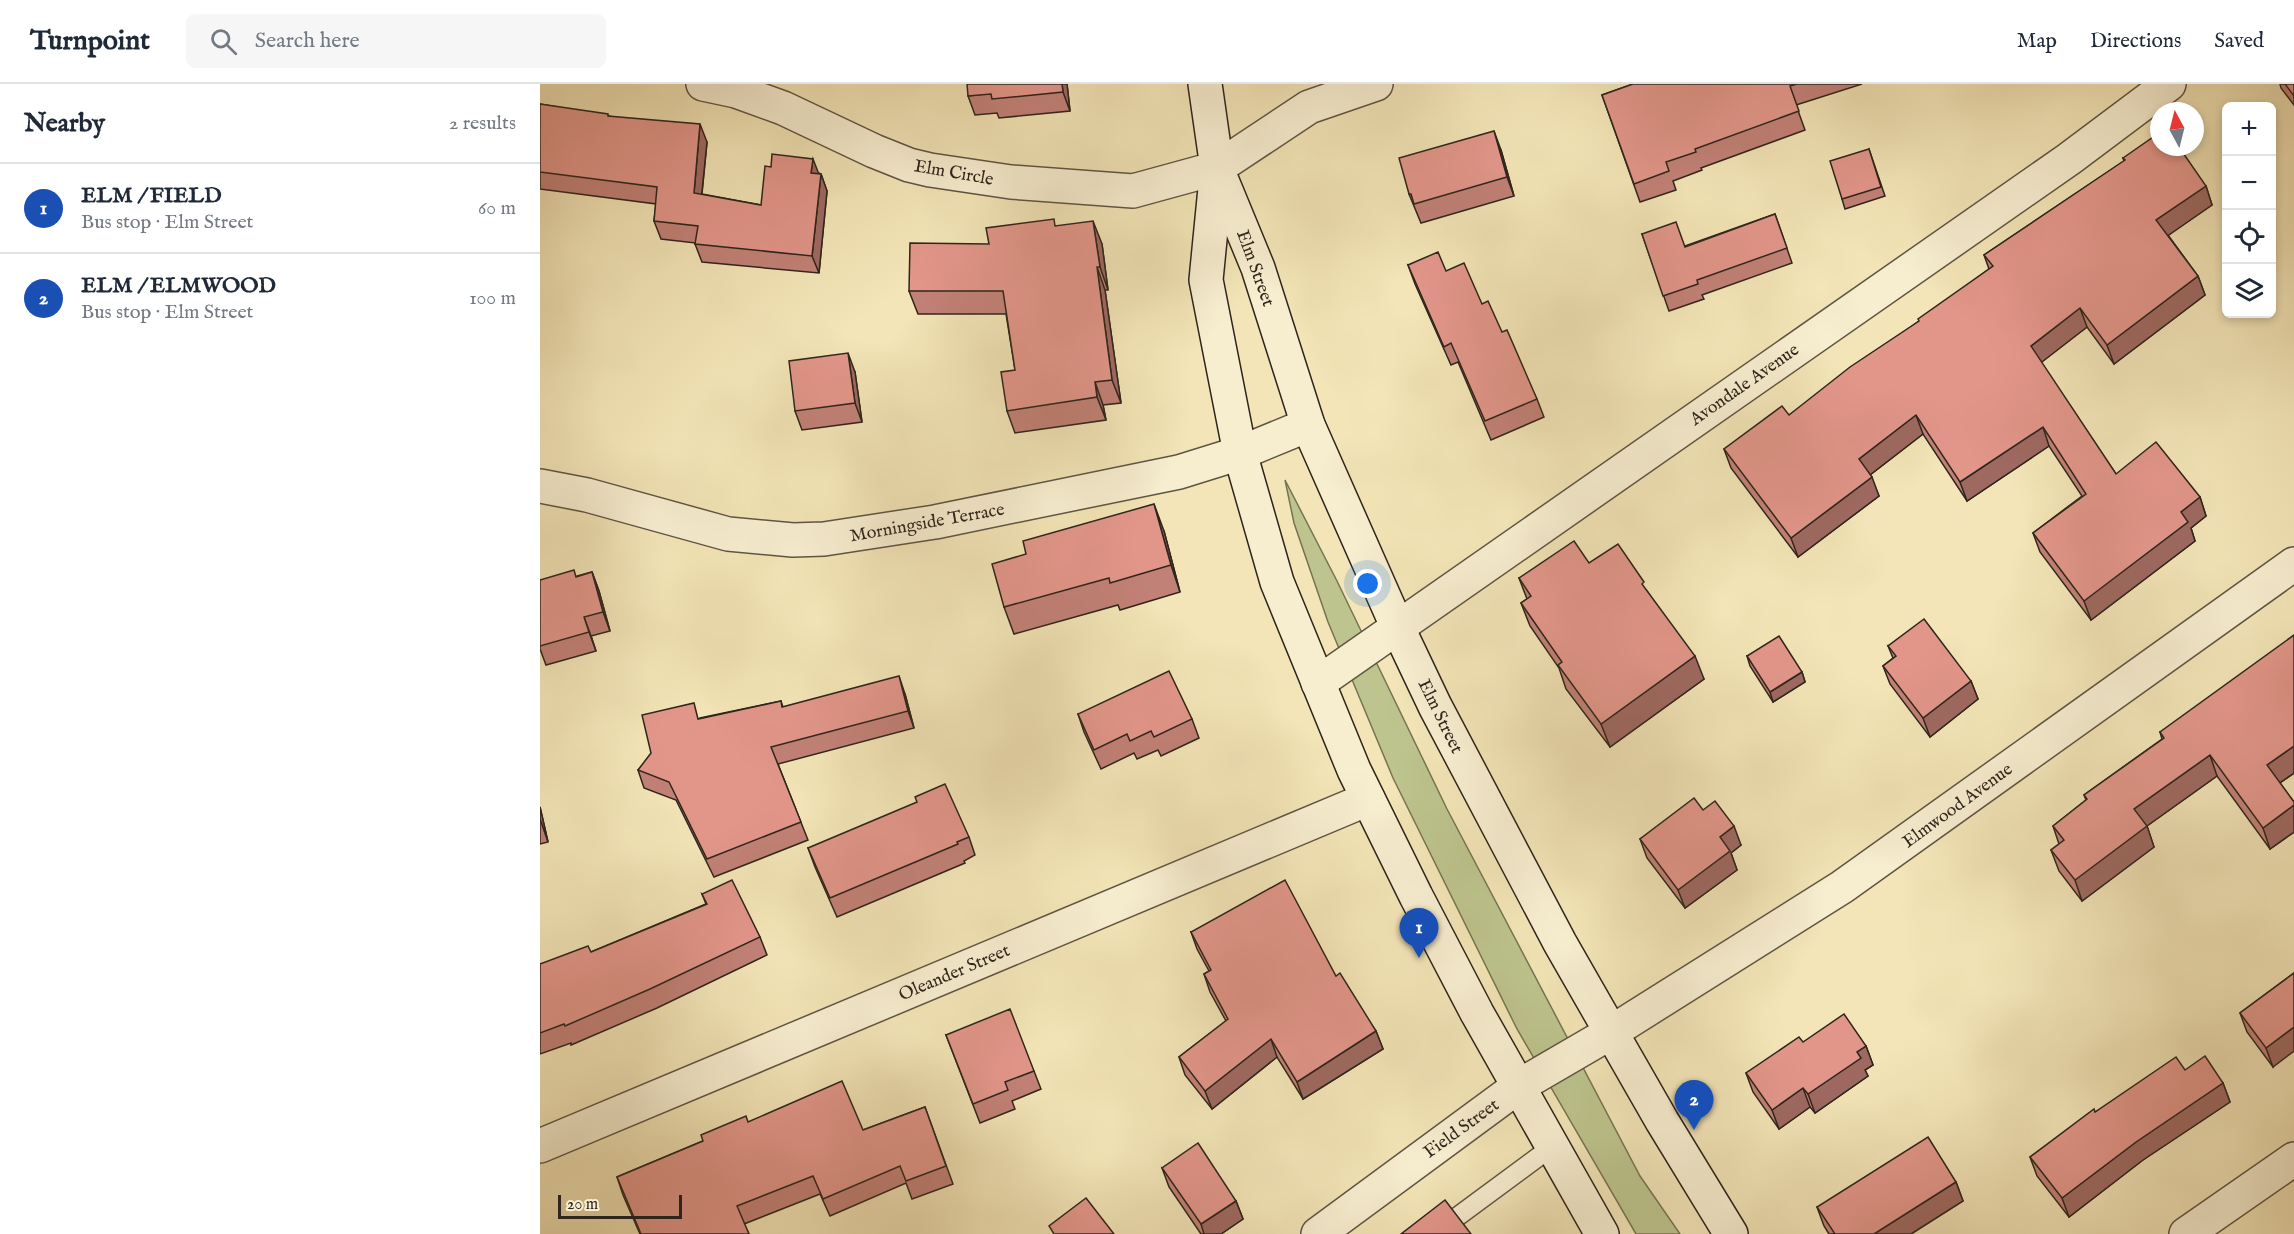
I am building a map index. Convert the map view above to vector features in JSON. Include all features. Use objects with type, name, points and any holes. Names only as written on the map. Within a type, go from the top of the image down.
[{"type":"street","name":"Elm Circle","points":[[703,84],[760,99],[807,118],[874,152],[909,165],[1011,182],[1133,191],[1217,168],[1309,107],[1376,84]]},
{"type":"street","name":"Elm Street","points":[[1205,84],[1217,168],[1206,280],[1240,453],[1277,582],[1368,799],[1477,1013],[1602,1234]]},
{"type":"street","name":"Avondale Avenue","points":[[1318,683],[2059,166],[2169,84]]},
{"type":"street","name":"Elm Street","points":[[1217,168],[1258,268],[1308,425],[1435,706],[1517,865],[1610,1033],[1731,1234]]},
{"type":"street","name":"Morningside Terrace","points":[[540,486],[587,495],[728,534],[793,540],[824,539],[935,522],[1179,472],[1240,453],[1308,425]]},
{"type":"street","name":"Elmwood Avenue","points":[[1610,1033],[1842,887],[2294,564]]},
{"type":"street","name":"Oleander Street","points":[[540,1146],[1368,799]]},
{"type":"street","name":"Field Street","points":[[1318,1234],[1519,1086],[1610,1033]]},
{"type":"street","points":[[2186,1234],[2294,1159]]},
{"type":"lane","points":[[1434,1234],[1553,1146]]},
{"type":"green space","points":[[1285,480],[1337,581],[1447,809],[1640,1176],[1680,1234],[1636,1234],[1517,1029],[1393,778],[1328,622],[1294,523]]},
{"type":"building","points":[[967,84],[1062,84],[1063,92],[992,99],[991,94],[968,96]]},
{"type":"building","points":[[1633,84],[1797,84],[1790,86],[1799,111],[1695,149],[1696,152],[1666,162],[1669,171],[1634,184],[1602,95]]},
{"type":"building","points":[[2285,84],[2294,84],[2294,96]]},
{"type":"building","points":[[540,104],[608,114],[608,116],[700,124],[694,193],[761,205],[765,166],[771,167],[772,154],[813,159],[811,173],[821,174],[812,256],[695,244],[698,226],[654,221],[657,187],[540,172]]},
{"type":"building","points":[[1494,131],[1507,177],[1414,204],[1399,158]]},
{"type":"building","points":[[2150,139],[2150,156],[2185,156],[2206,186],[2156,220],[2198,276],[2107,345],[2080,308],[2031,346],[2116,474],[2156,442],[2200,497],[2181,512],[2188,522],[2084,601],[2033,533],[2086,494],[2043,427],[1960,482],[1916,415],[1859,459],[1872,477],[1791,538],[1724,449],[1782,406],[1789,415],[1850,367],[1919,321],[1918,319],[1993,266],[1984,255],[2125,160],[2123,158]]},
{"type":"building","points":[[1869,149],[1881,187],[1842,199],[1830,161]]},
{"type":"building","points":[[1775,214],[1787,248],[1697,280],[1698,284],[1663,296],[1642,234],[1676,222],[1685,247]]},
{"type":"building","points":[[1054,219],[1055,226],[1093,221],[1112,380],[1095,382],[1097,397],[1007,411],[1001,372],[1015,370],[1003,291],[909,291],[910,243],[989,244],[986,228]]},
{"type":"building","points":[[1438,252],[1446,271],[1464,263],[1482,304],[1488,301],[1502,332],[1507,330],[1537,399],[1485,421],[1451,343],[1444,347],[1408,265]]},
{"type":"building","points":[[848,353],[855,403],[795,411],[789,361]]},
{"type":"building","points":[[1154,504],[1171,565],[1110,583],[1109,578],[1004,607],[992,564],[1026,554],[1023,541]]},
{"type":"building","points":[[1574,541],[1589,563],[1618,544],[1644,582],[1642,584],[1695,656],[1601,724],[1558,665],[1562,662],[1521,603],[1531,596],[1519,578]]},
{"type":"building","points":[[574,570],[576,577],[592,572],[603,612],[584,617],[589,632],[540,646],[540,580]]},
{"type":"building","points":[[1924,619],[1971,681],[1923,718],[1883,666],[1896,656],[1888,646]]},
{"type":"building","points":[[2294,635],[2294,746],[2267,765],[2294,805],[2263,828],[2210,755],[2134,809],[2147,826],[2075,880],[2051,850],[2064,840],[2053,826],[2087,799],[2084,795],[2164,738],[2160,732]]},
{"type":"building","points":[[1779,636],[1802,672],[1770,692],[1747,656]]},
{"type":"building","points":[[1169,671],[1192,719],[1154,737],[1151,731],[1130,741],[1127,734],[1094,750],[1078,714]]},
{"type":"building","points":[[899,676],[908,711],[771,747],[801,822],[707,859],[669,782],[638,770],[651,753],[642,715],[694,703],[698,719],[781,701],[782,707]]},
{"type":"building","points":[[945,784],[969,837],[957,842],[958,844],[830,898],[808,848],[917,802],[915,797]]},
{"type":"building","points":[[1694,798],[1703,810],[1715,801],[1734,826],[1720,837],[1730,851],[1678,890],[1640,839]]},
{"type":"building","points":[[732,880],[760,937],[650,989],[565,1026],[564,1024],[540,1033],[540,964],[588,946],[591,952],[707,904],[702,894]]},
{"type":"building","points":[[1285,880],[1336,976],[1340,973],[1376,1031],[1297,1082],[1271,1039],[1205,1091],[1179,1057],[1228,1019],[1204,974],[1211,970],[1191,932]]},
{"type":"building","points":[[2294,973],[2294,1027],[2266,1048],[2240,1013]]},
{"type":"building","points":[[1010,1009],[1034,1071],[1005,1082],[1008,1090],[973,1104],[946,1035]]},
{"type":"building","points":[[1844,1014],[1866,1046],[1857,1052],[1861,1058],[1808,1094],[1803,1088],[1772,1110],[1746,1073],[1799,1037],[1803,1042]]},
{"type":"building","points":[[2205,1056],[2223,1083],[2136,1142],[2062,1198],[2030,1157],[2094,1109],[2095,1112],[2176,1057],[2185,1070]]},
{"type":"building","points":[[842,1081],[863,1130],[925,1107],[946,1166],[906,1181],[900,1166],[823,1199],[813,1176],[737,1206],[749,1234],[641,1234],[617,1177],[703,1141],[701,1135],[746,1116],[748,1122]]},
{"type":"building","points":[[1928,1137],[1956,1182],[1874,1234],[1835,1234],[1817,1207]]},
{"type":"building","points":[[1198,1143],[1236,1201],[1201,1224],[1162,1168]]},
{"type":"building","points":[[1086,1198],[1114,1234],[1054,1234],[1049,1226]]},
{"type":"building","points":[[1445,1200],[1471,1234],[1401,1234]]},
{"type":"place","name":"ELM / FIELD","points":[[1419,958]]},
{"type":"place","name":"ELM / ELMWOOD","points":[[1694,1130]]}]
